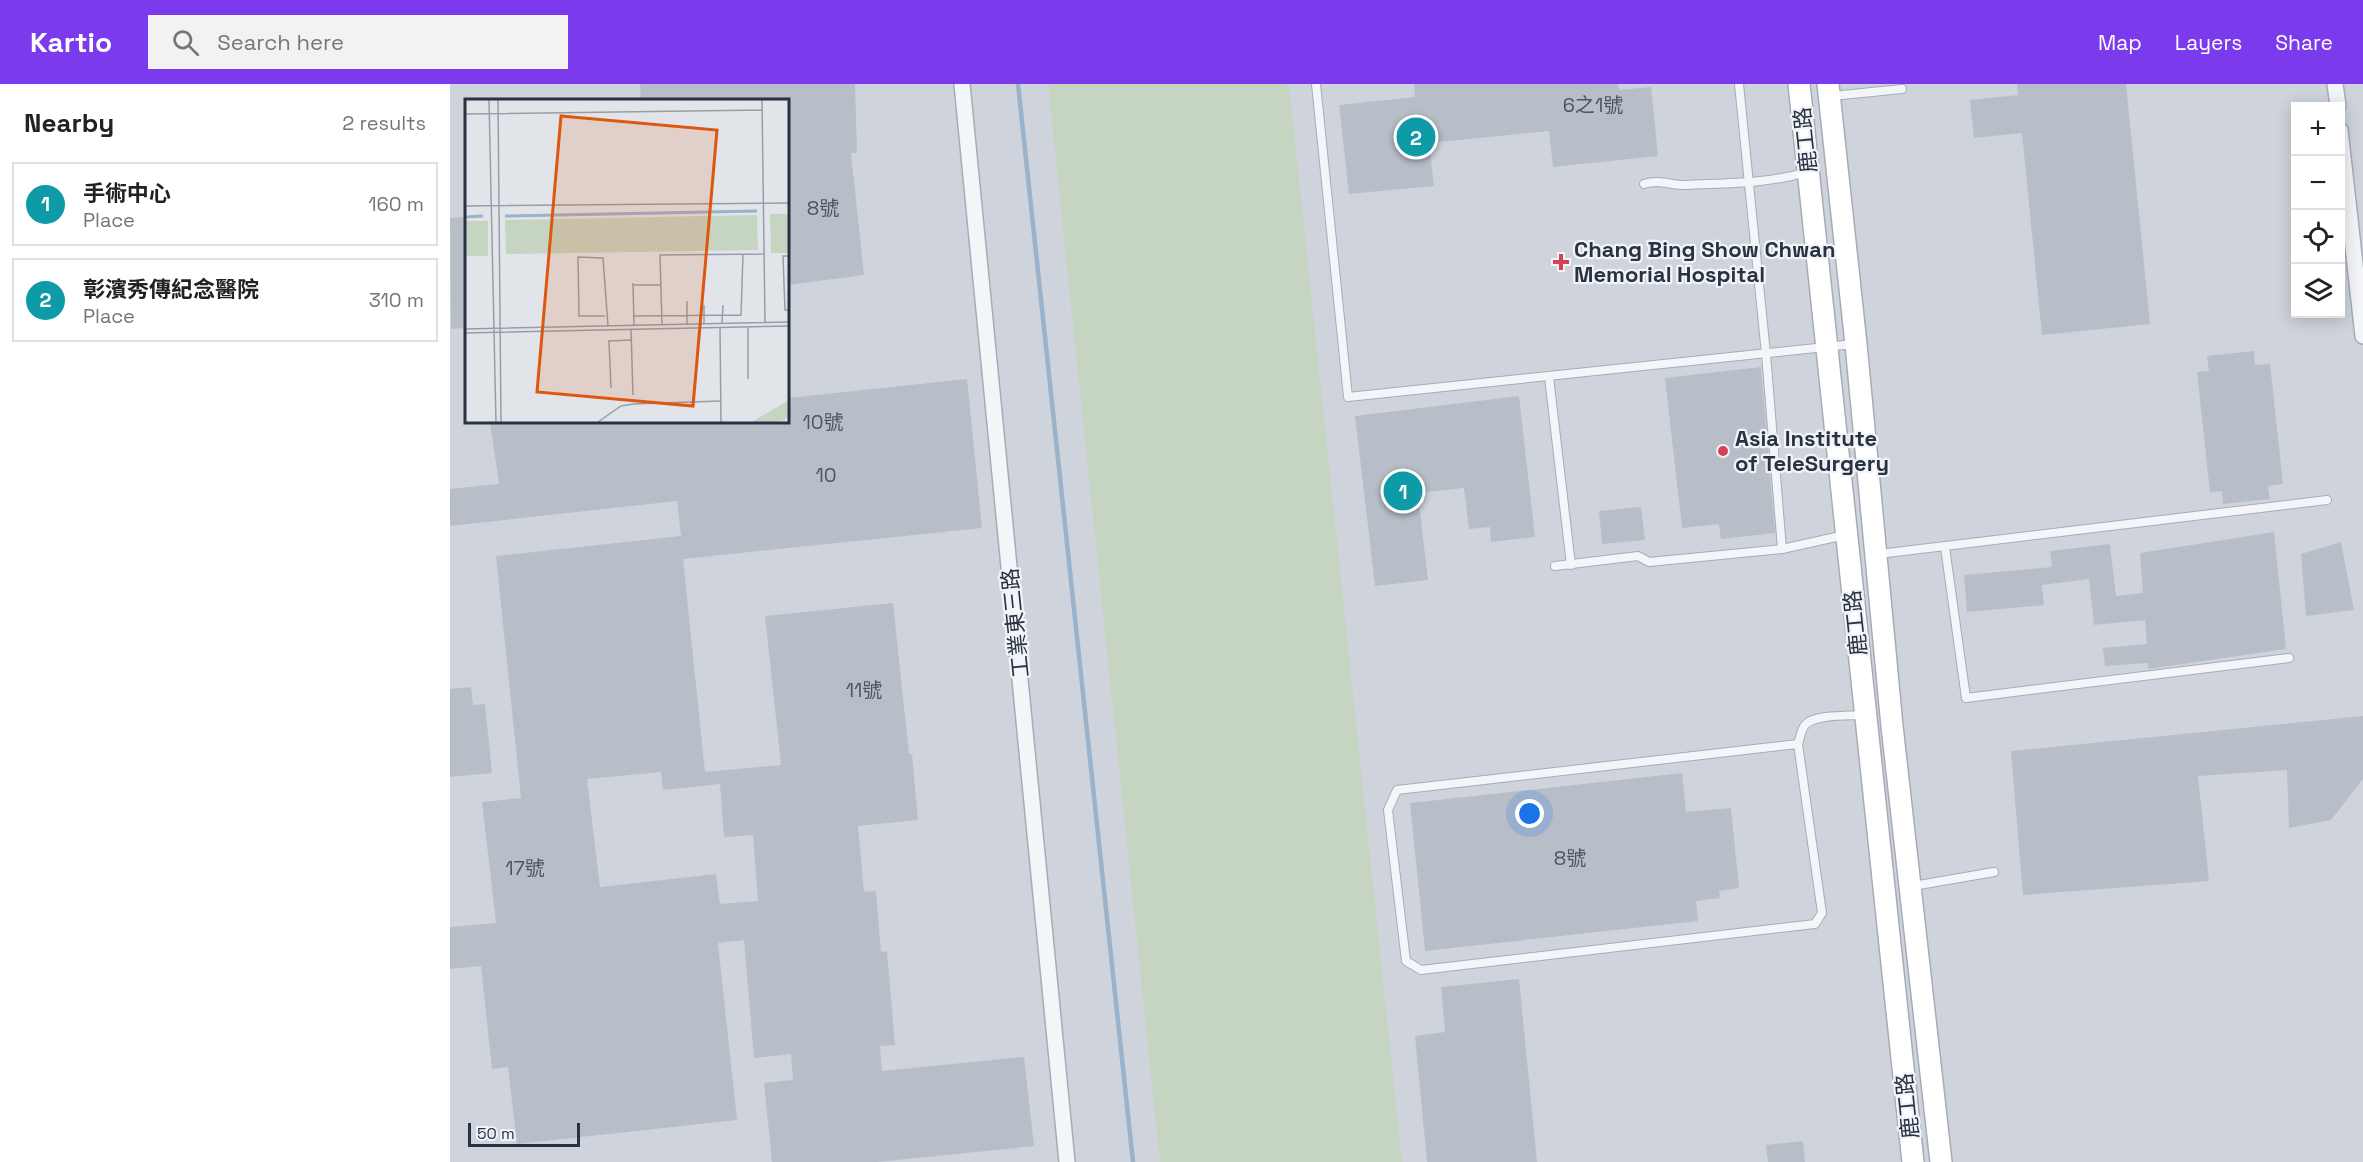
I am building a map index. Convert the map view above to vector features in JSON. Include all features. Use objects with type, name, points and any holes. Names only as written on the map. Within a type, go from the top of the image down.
[{"type":"street","name":"工業東三路","points":[[962,84],[1067,1162]]},
{"type":"street","name":"鹿工路","points":[[1799,84],[1913,1162]]},
{"type":"street","points":[[2336,84],[2338,102]]},
{"type":"street","name":"鹿工路","points":[[1829,90],[1856,344],[1874,555],[1941,1162]]},
{"type":"street","points":[[2343,156],[2363,336]]},
{"type":"lane","points":[[1316,84],[1348,397],[1856,344]]},
{"type":"lane","points":[[1739,84],[1766,354],[1782,549]]},
{"type":"lane","points":[[1829,90],[1902,89]]},
{"type":"lane","points":[[1644,184],[1655,181],[1683,185],[1749,183],[1792,177],[1808,172]]},
{"type":"lane","points":[[1549,377],[1571,565]]},
{"type":"lane","points":[[1874,555],[2327,500]]},
{"type":"lane","points":[[1555,566],[1638,556],[1649,562],[1782,549],[1845,535]]},
{"type":"lane","points":[[1945,547],[1966,698],[2289,658]]},
{"type":"lane","points":[[1798,744],[1397,790],[1388,810],[1406,961],[1421,970],[1815,924],[1822,913],[1798,744],[1803,727],[1808,722],[1820,718],[1865,715]]},
{"type":"lane","points":[[1911,886],[1994,872]]},
{"type":"shaded area","points":[[450,84],[2363,84],[2363,1162],[450,1162]]},
{"type":"green space","points":[[1048,84],[1289,84],[1402,1162],[1160,1162]]},
{"type":"building","points":[[640,84],[855,84],[857,153],[851,153],[864,275],[789,285],[789,99],[641,99]]},
{"type":"building","points":[[1414,84],[1618,84],[1619,90],[1651,87],[1658,156],[1553,167],[1549,131],[1429,143],[1434,186],[1349,194],[1339,105],[1415,97]]},
{"type":"building","points":[[2017,84],[2126,84],[2150,324],[2042,335],[2022,133],[1974,138],[1970,100],[2018,95]]},
{"type":"building","points":[[465,217],[465,328],[451,329],[450,218]]},
{"type":"building","points":[[2254,351],[2255,365],[2270,364],[2283,484],[2268,486],[2270,499],[2223,504],[2222,491],[2210,492],[2197,372],[2209,371],[2207,356]]},
{"type":"building","name":"Asia Institute of TeleSurgery","points":[[1761,367],[1775,533],[1721,539],[1719,524],[1682,528],[1665,378]]},
{"type":"building","points":[[967,379],[982,528],[683,559],[705,772],[781,765],[765,616],[893,603],[918,820],[858,826],[864,892],[876,891],[881,952],[887,951],[895,1045],[880,1046],[882,1071],[1024,1057],[1034,1146],[877,1162],[772,1162],[764,1083],[793,1080],[791,1054],[754,1058],[744,940],[718,943],[737,1120],[517,1144],[508,1067],[492,1069],[481,966],[450,969],[450,927],[496,923],[482,802],[521,798],[496,556],[681,536],[677,501],[450,526],[450,489],[499,484],[490,423],[789,423],[789,398]],"holes":[[[661,772],[663,790],[720,784],[724,837],[753,835],[758,901],[720,904],[716,874],[600,887],[587,779]]]},
{"type":"building","points":[[1519,396],[1535,537],[1491,542],[1490,527],[1469,529],[1464,488],[1418,493],[1428,580],[1375,586],[1355,416]]},
{"type":"building","points":[[1641,507],[1645,540],[1602,544],[1599,511]]},
{"type":"building","points":[[2274,532],[2286,649],[2148,669],[2148,663],[2105,666],[2103,648],[2147,644],[2145,620],[2094,625],[2089,579],[2042,585],[2044,605],[1967,612],[1964,575],[2052,567],[2050,551],[2110,544],[2116,596],[2143,593],[2140,553]]},
{"type":"building","points":[[2341,542],[2354,610],[2306,616],[2301,554]]},
{"type":"building","points":[[471,687],[473,705],[485,704],[492,773],[450,777],[450,689]]},
{"type":"building","points":[[2363,716],[2363,779],[2331,820],[2289,828],[2287,770],[2198,776],[2209,881],[2023,895],[2011,751]]},
{"type":"building","points":[[1682,773],[1686,812],[1731,808],[1739,888],[1719,891],[1720,898],[1696,901],[1698,921],[1425,951],[1410,803]]},
{"type":"building","points":[[1519,979],[1537,1162],[1427,1162],[1415,1036],[1445,1032],[1441,987]]},
{"type":"building","points":[[1803,1141],[1805,1162],[1768,1162],[1766,1145]]},
{"type":"waterway","points":[[1018,84],[1133,1162]]},
{"type":"place","name":"彰濱秀傳紀念醫院","points":[[1416,137]]},
{"type":"place","name":"Chang Bing Show Chwan Memorial Hospital","points":[[1561,262]]},
{"type":"place","name":"Asia Institute of TeleSurgery","points":[[1723,451]]},
{"type":"place","name":"手術中心","points":[[1403,491]]}]
